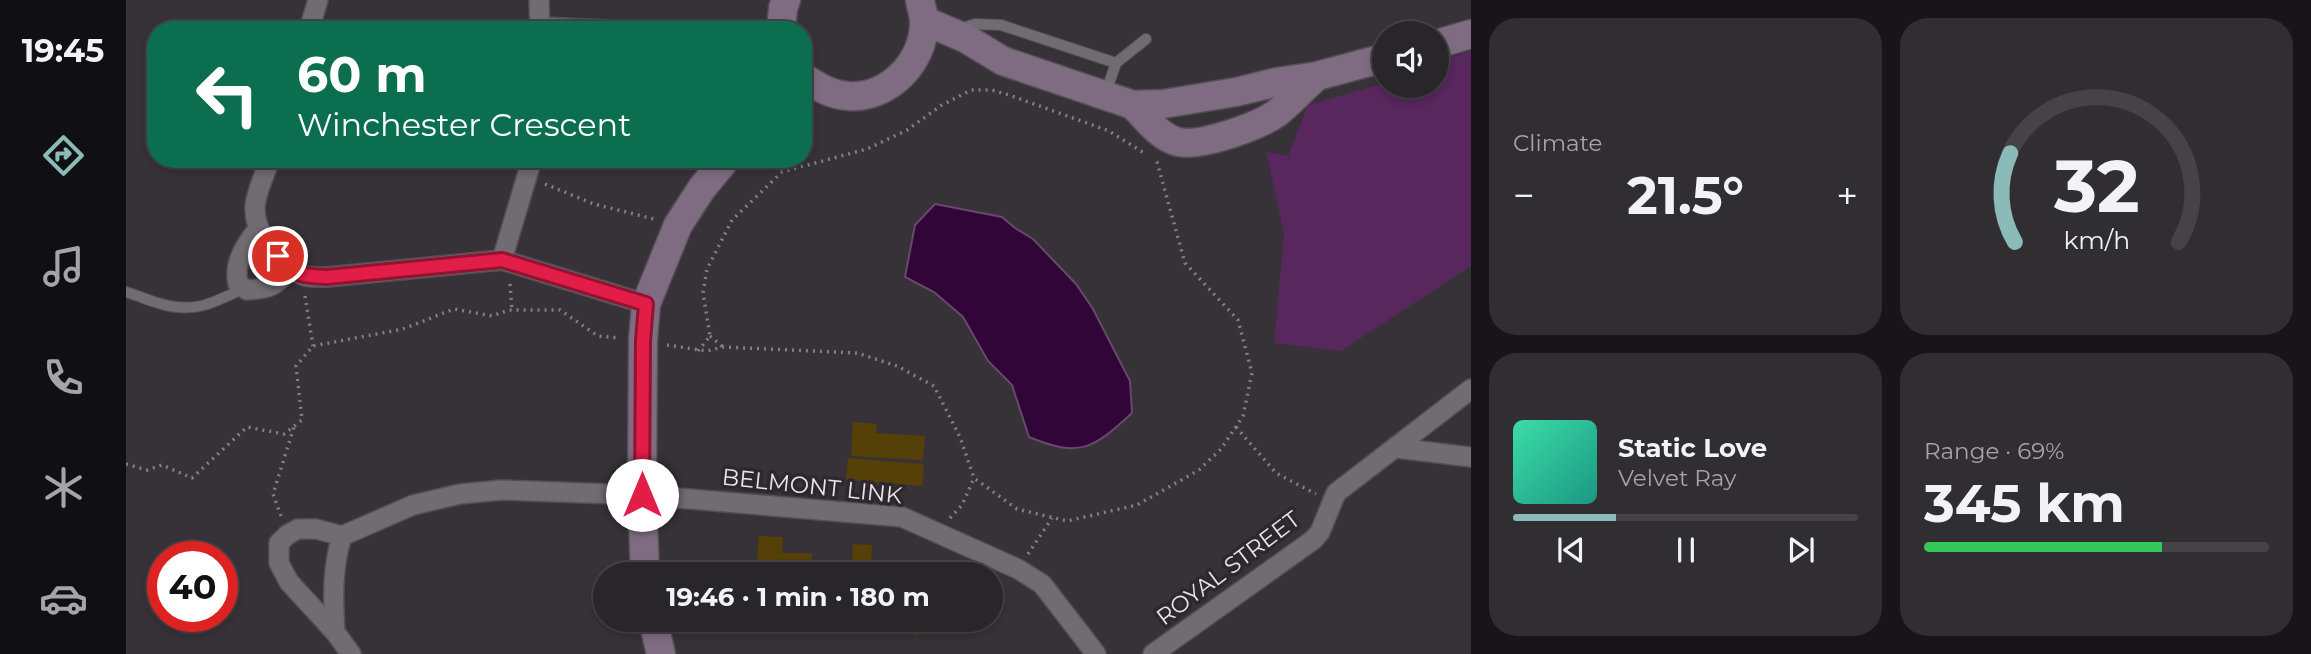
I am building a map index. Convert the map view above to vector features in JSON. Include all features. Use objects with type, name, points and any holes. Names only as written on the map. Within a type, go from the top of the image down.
[{"type":"street","points":[[312,21],[318,0]]},
{"type":"street","points":[[539,0],[540,21]]},
{"type":"street","points":[[782,21],[786,0]]},
{"type":"street","points":[[812,83],[824,90],[848,96],[872,94],[894,83],[911,65],[931,18],[1003,61]]},
{"type":"street","points":[[1449,40],[1471,34]]},
{"type":"street","points":[[915,57],[947,52],[1003,61],[1133,105],[1195,100],[1317,76],[1372,61]]},
{"type":"street","points":[[1133,105],[1165,135],[1268,104],[1291,100],[1317,76]]},
{"type":"street","points":[[267,168],[255,207],[259,228],[267,244],[296,272],[327,277],[506,261],[646,304]]},
{"type":"street","points":[[506,261],[530,168]]},
{"type":"street","points":[[645,562],[642,495],[643,341],[646,304],[678,225],[702,187],[718,168]]},
{"type":"street","points":[[259,228],[244,248],[241,258],[237,279],[242,289],[270,288],[296,272]]},
{"type":"street","name":"ROYAL STREET","points":[[1153,654],[1313,540],[1320,531],[1336,494],[1471,389]]},
{"type":"street","points":[[1389,452],[1471,457]]},
{"type":"street","name":"BELMONT LINK","points":[[342,536],[413,505],[460,494],[502,490],[642,495],[902,517],[1018,569],[1042,584],[1096,654]]},
{"type":"street","points":[[335,632],[335,561],[342,536],[316,528],[298,529],[279,543],[279,562],[289,582],[335,632],[351,654]]},
{"type":"street","points":[[656,632],[662,654]]},
{"type":"lane","points":[[931,18],[975,24],[989,23],[1115,63]]},
{"type":"lane","points":[[1105,95],[1115,63],[1146,39]]},
{"type":"lane","points":[[126,292],[156,303],[189,309],[242,289]]},
{"type":"path","points":[[126,464],[148,470],[162,466],[192,478],[247,427],[284,434],[302,420],[296,366],[313,346],[403,329],[454,309],[492,316],[512,310],[560,310],[598,336],[698,351],[723,347],[857,353],[897,366],[934,386],[960,437],[974,478],[1017,509],[1067,521],[1137,505],[1199,470],[1221,449],[1243,416],[1252,373],[1238,320],[1185,263],[1157,162],[1109,131],[992,90],[971,90],[942,104],[907,130],[867,149],[812,164]]},
{"type":"path","points":[[530,168],[594,204],[678,225]]},
{"type":"path","points":[[723,347],[710,336],[703,293],[707,270],[732,220],[782,172],[797,168]]},
{"type":"path","points":[[506,261],[512,310]]},
{"type":"path","points":[[296,272],[313,346]]},
{"type":"path","points":[[698,351],[710,336]]},
{"type":"path","points":[[287,535],[273,494],[294,427]]},
{"type":"path","points":[[1236,427],[1276,473],[1331,502]]},
{"type":"path","points":[[938,533],[962,505],[974,478]]},
{"type":"path","points":[[1018,569],[1052,517]]},
{"type":"shaded area","points":[[1471,51],[1471,266],[1341,351],[1274,343],[1284,233],[1266,152],[1288,156],[1308,105],[1372,86],[1372,98],[1449,98],[1449,58]]},
{"type":"shaded area","points":[[935,204],[1002,217],[1033,239],[1076,284],[1093,309],[1130,381],[1132,413],[1107,435],[1096,442],[1074,448],[1061,447],[1029,437],[1012,385],[988,361],[963,317],[934,292],[905,277],[915,225]]},
{"type":"building","points":[[853,422],[877,424],[876,433],[925,436],[923,460],[851,456]]},
{"type":"building","points":[[848,458],[924,464],[922,486],[846,480]]},
{"type":"building","points":[[759,536],[783,537],[782,553],[812,553],[812,562],[757,562]]},
{"type":"building","points":[[853,544],[872,545],[871,562],[852,562]]},
{"type":"route","points":[[278,256],[289,268],[302,276],[327,277],[502,260],[646,304],[643,341],[642,495]]}]
